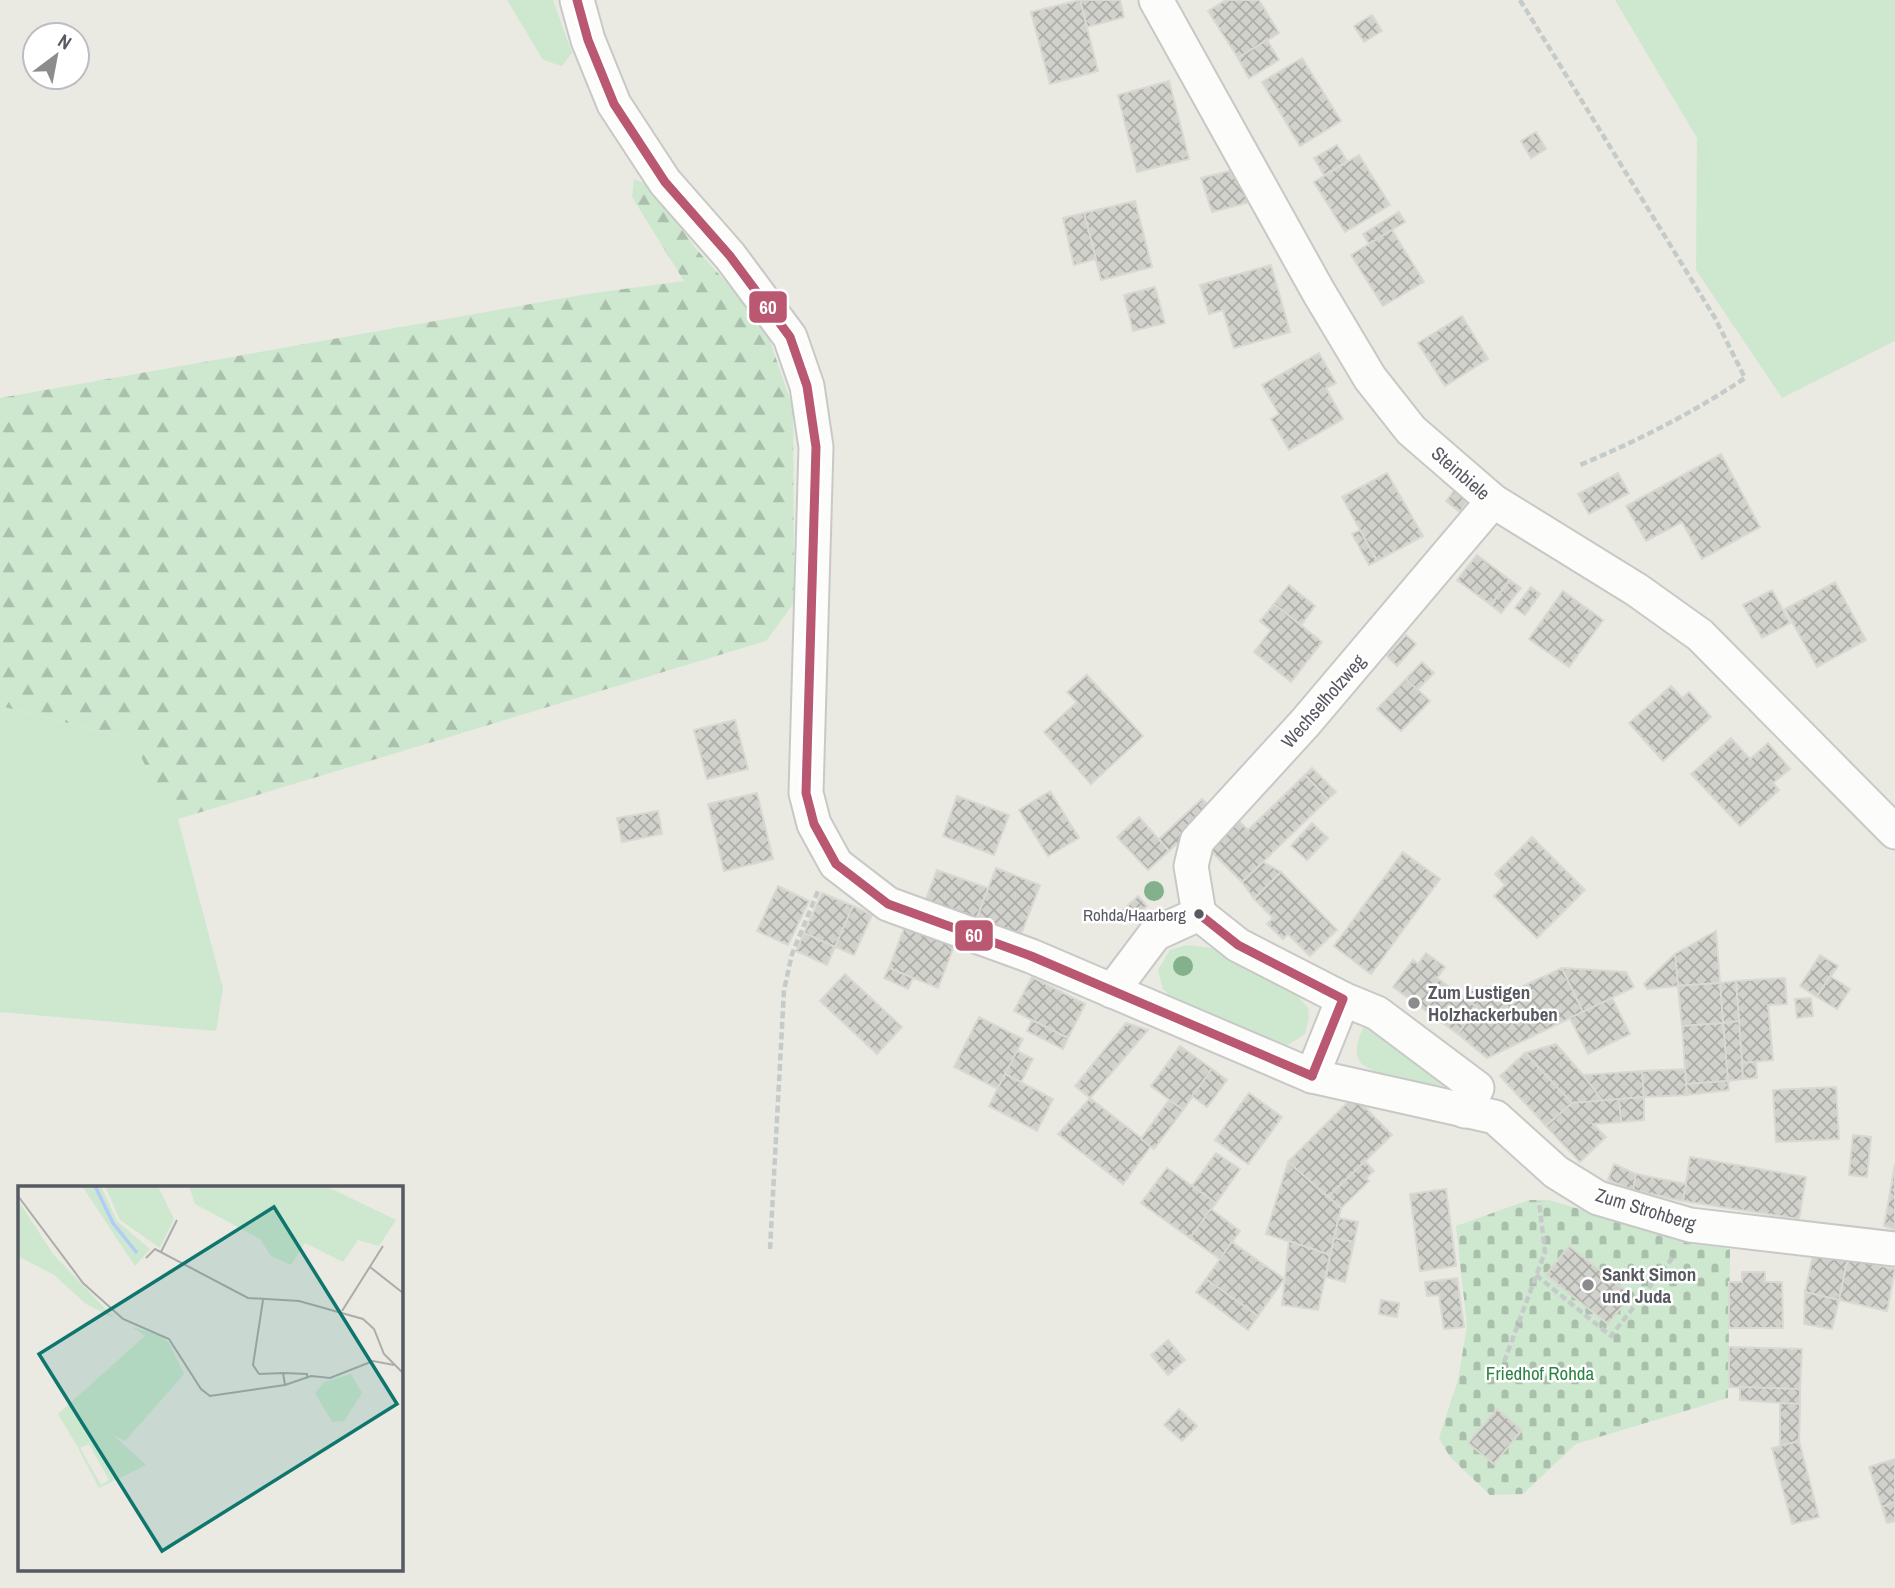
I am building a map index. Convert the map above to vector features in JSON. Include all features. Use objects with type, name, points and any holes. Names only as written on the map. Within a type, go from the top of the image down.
[{"type":"street","name":"Zum Strohberg","points":[[577,0],[588,40],[614,104],[665,183],[730,256],[790,337],[807,386],[816,447],[806,793],[814,824],[836,864],[888,904],[1031,956],[1312,1076],[1494,1117],[1556,1172],[1598,1198],[1690,1225],[1895,1248]]},
{"type":"street","name":"Steinbiele","points":[[1156,0],[1318,291],[1370,378],[1411,430],[1493,501],[1637,590],[1700,635],[1895,832]]},
{"type":"street","name":"Wechselholzweg","points":[[1199,915],[1191,866],[1197,841],[1305,723],[1493,501]]},
{"type":"street","points":[[1112,991],[1154,934],[1199,915],[1238,945],[1343,999],[1377,1013],[1477,1088],[1465,1111]]},
{"type":"street","points":[[1312,1076],[1343,999]]},
{"type":"path","points":[[1520,0],[1714,318],[1745,378],[1702,407],[1580,465]]},
{"type":"path","points":[[771,1249],[783,990],[792,954],[822,883]]},
{"type":"path","points":[[1504,1362],[1545,1252],[1540,1188],[1556,1172]]},
{"type":"path","points":[[1536,1275],[1611,1336],[1684,1243],[1690,1225]]},
{"type":"green space","points":[[507,0],[553,0],[572,53],[562,66],[543,60]]},
{"type":"green space","points":[[1615,0],[1895,0],[1895,341],[1782,398],[1696,270],[1697,138]]},
{"type":"green space","points":[[634,179],[649,185],[697,250],[764,324],[793,408],[794,603],[766,641],[178,819],[150,775],[132,739],[0,706],[0,398],[587,294],[684,281],[632,197]]},
{"type":"green space","points":[[0,706],[132,739],[150,775],[178,819],[223,988],[216,1031],[0,1012]]},
{"type":"green space","points":[[1186,945],[1211,948],[1293,990],[1308,1008],[1309,1018],[1305,1034],[1285,1047],[1217,1019],[1169,995],[1163,989],[1158,970],[1170,950]]},
{"type":"green space","points":[[1366,1022],[1446,1080],[1444,1086],[1384,1074],[1364,1066],[1357,1056],[1357,1051]]},
{"type":"green space","name":"Friedhof Rohda","points":[[1529,1200],[1549,1200],[1678,1238],[1730,1249],[1728,1398],[1576,1444],[1523,1494],[1490,1495],[1450,1457],[1439,1438],[1458,1380],[1467,1326],[1456,1226]]},
{"type":"building","points":[[1080,0],[1120,0],[1124,17],[1087,27]]},
{"type":"building","points":[[1080,0],[1098,71],[1050,84],[1031,12]]},
{"type":"building","points":[[1226,0],[1259,0],[1279,33],[1238,58],[1208,11]]},
{"type":"building","points":[[1372,15],[1382,31],[1364,42],[1354,26]]},
{"type":"building","points":[[1267,40],[1279,60],[1249,78],[1238,58]]},
{"type":"building","points":[[1302,58],[1341,121],[1300,146],[1262,82]]},
{"type":"building","points":[[1169,81],[1189,159],[1137,172],[1118,95]]},
{"type":"building","points":[[1536,132],[1546,149],[1531,158],[1521,141]]},
{"type":"building","points":[[1337,145],[1347,161],[1324,175],[1314,158]]},
{"type":"building","points":[[1359,155],[1390,205],[1345,232],[1314,182]]},
{"type":"building","points":[[1230,171],[1250,202],[1212,212],[1201,178]]},
{"type":"building","points":[[1135,201],[1152,267],[1101,280],[1084,213]]},
{"type":"building","points":[[1399,212],[1405,222],[1369,244],[1363,234]]},
{"type":"building","points":[[1084,213],[1096,259],[1074,265],[1063,218]]},
{"type":"building","points":[[1392,230],[1424,282],[1383,306],[1351,255]]},
{"type":"building","points":[[1271,265],[1290,332],[1234,348],[1223,310],[1209,314],[1200,285]]},
{"type":"building","points":[[1155,287],[1165,323],[1133,331],[1124,295]]},
{"type":"building","points":[[1462,316],[1488,359],[1445,386],[1418,343]]},
{"type":"building","points":[[1319,353],[1336,383],[1326,388],[1343,419],[1289,450],[1271,419],[1279,414],[1262,385]]},
{"type":"building","points":[[1721,454],[1760,527],[1702,559],[1682,522],[1646,541],[1626,506]]},
{"type":"building","points":[[1387,473],[1423,536],[1377,561],[1342,497]]},
{"type":"building","points":[[1618,473],[1629,493],[1589,514],[1578,494]]},
{"type":"building","points":[[1457,487],[1470,498],[1460,512],[1446,501]]},
{"type":"building","points":[[1360,530],[1377,561],[1369,565],[1352,534]]},
{"type":"building","points":[[1477,555],[1510,580],[1491,605],[1457,580]]},
{"type":"building","points":[[1510,580],[1521,588],[1501,613],[1491,605]]},
{"type":"building","points":[[1835,582],[1866,640],[1817,667],[1785,609]]},
{"type":"building","points":[[1289,585],[1315,606],[1301,625],[1274,604]]},
{"type":"building","points":[[1531,587],[1540,594],[1525,615],[1515,608]]},
{"type":"building","points":[[1772,590],[1790,623],[1762,638],[1743,605]]},
{"type":"building","points":[[1563,591],[1603,620],[1569,667],[1529,639]]},
{"type":"building","points":[[1274,604],[1322,642],[1291,682],[1254,652],[1271,630],[1260,621]]},
{"type":"building","points":[[1406,635],[1416,644],[1397,666],[1387,656]]},
{"type":"building","points":[[1422,662],[1434,673],[1417,690],[1406,679]]},
{"type":"building","points":[[1087,675],[1143,736],[1091,784],[1044,732],[1077,702],[1067,692]]},
{"type":"building","points":[[1406,679],[1430,701],[1401,731],[1377,709]]},
{"type":"building","points":[[1671,686],[1682,698],[1689,692],[1711,717],[1663,761],[1629,723]]},
{"type":"building","points":[[735,720],[748,769],[707,779],[694,730]]},
{"type":"building","points":[[1731,738],[1750,759],[1768,743],[1790,769],[1773,783],[1779,790],[1740,826],[1691,774]]},
{"type":"building","points":[[1312,768],[1336,792],[1328,799],[1305,775]]},
{"type":"building","points":[[1305,775],[1328,799],[1242,882],[1206,846],[1235,817],[1248,830]]},
{"type":"building","points":[[1050,791],[1079,838],[1048,856],[1019,810]]},
{"type":"building","points":[[757,793],[773,859],[724,871],[708,804]]},
{"type":"building","points":[[957,796],[1009,815],[994,855],[943,836]]},
{"type":"building","points":[[1202,799],[1213,810],[1169,851],[1159,839]]},
{"type":"building","points":[[658,811],[662,834],[622,842],[617,818]]},
{"type":"building","points":[[1139,817],[1169,851],[1148,870],[1117,837]]},
{"type":"building","points":[[1312,823],[1328,838],[1307,860],[1291,846]]},
{"type":"building","points":[[1532,837],[1585,890],[1537,938],[1494,896],[1505,885],[1495,874]]},
{"type":"building","points":[[1403,852],[1440,879],[1371,974],[1334,946]]},
{"type":"building","points":[[1263,862],[1281,872],[1254,899],[1242,882]]},
{"type":"building","points":[[996,868],[1040,885],[1020,937],[976,920]]},
{"type":"building","points":[[937,870],[988,888],[976,920],[925,902]]},
{"type":"building","points":[[1281,872],[1337,930],[1310,956],[1288,934],[1283,939],[1267,924],[1273,918],[1254,899]]},
{"type":"building","points":[[778,886],[809,901],[788,945],[757,931]]},
{"type":"building","points":[[822,893],[853,906],[835,947],[804,933]]},
{"type":"building","points":[[1138,896],[1147,906],[1131,921],[1122,911]]},
{"type":"building","points":[[853,906],[872,915],[854,955],[835,947]]},
{"type":"building","points":[[905,926],[954,946],[938,988],[889,968]]},
{"type":"building","points":[[1716,931],[1720,983],[1678,986],[1675,954]]},
{"type":"building","points":[[804,933],[835,947],[827,965],[796,951]]},
{"type":"building","points":[[1426,953],[1445,967],[1437,978],[1477,1007],[1458,1034],[1393,987],[1413,960],[1418,964]]},
{"type":"building","points":[[1675,954],[1678,986],[1647,989],[1644,984]]},
{"type":"building","points":[[1820,955],[1838,966],[1817,997],[1800,986]]},
{"type":"building","points":[[889,968],[913,978],[908,989],[884,978]]},
{"type":"building","points":[[1562,968],[1583,1012],[1487,1058],[1458,1034],[1477,1007],[1468,1000],[1465,993],[1476,988],[1490,987],[1495,999]]},
{"type":"building","points":[[1562,968],[1626,972],[1634,987],[1583,1012]]},
{"type":"building","points":[[845,974],[902,1027],[877,1054],[820,1001]]},
{"type":"building","points":[[1830,976],[1850,989],[1837,1009],[1817,997]]},
{"type":"building","points":[[1032,977],[1085,1004],[1068,1038],[1014,1011]]},
{"type":"building","points":[[1785,978],[1787,1004],[1768,1005],[1773,1060],[1742,1063],[1736,981]]},
{"type":"building","points":[[1736,981],[1739,1021],[1723,1023],[1720,983]]},
{"type":"building","points":[[1720,983],[1723,1023],[1682,1026],[1678,986]]},
{"type":"building","points":[[1612,998],[1630,1034],[1588,1054],[1570,1018]]},
{"type":"building","points":[[1811,998],[1813,1016],[1797,1018],[1795,999]]},
{"type":"building","points":[[979,1017],[1023,1039],[998,1089],[954,1067]]},
{"type":"building","points":[[1032,1020],[1068,1038],[1063,1049],[1027,1031]]},
{"type":"building","points":[[1739,1021],[1743,1079],[1728,1081],[1723,1023]]},
{"type":"building","points":[[1126,1023],[1148,1030],[1090,1098],[1075,1086]]},
{"type":"building","points":[[1723,1023],[1728,1081],[1686,1084],[1682,1026]]},
{"type":"building","points":[[1556,1044],[1603,1101],[1572,1103],[1525,1053]]},
{"type":"building","points":[[1180,1046],[1212,1069],[1183,1110],[1151,1086]]},
{"type":"building","points":[[1017,1051],[1033,1059],[1021,1082],[1005,1074]]},
{"type":"building","points":[[1525,1053],[1572,1103],[1546,1126],[1500,1076]]},
{"type":"building","points":[[1756,1062],[1757,1078],[1743,1079],[1742,1063]]},
{"type":"building","points":[[1212,1069],[1227,1080],[1207,1107],[1192,1096]]},
{"type":"building","points":[[1685,1069],[1687,1095],[1644,1097],[1642,1071]]},
{"type":"building","points":[[1642,1071],[1644,1097],[1603,1101],[1583,1075]]},
{"type":"building","points":[[1005,1074],[1053,1099],[1037,1131],[989,1106]]},
{"type":"building","points":[[1728,1081],[1729,1090],[1687,1095],[1686,1084]]},
{"type":"building","points":[[1836,1087],[1839,1139],[1776,1142],[1773,1090]]},
{"type":"building","points":[[1249,1093],[1282,1117],[1248,1164],[1215,1140]]},
{"type":"building","points":[[1354,1096],[1392,1135],[1328,1197],[1288,1162]]},
{"type":"building","points":[[1644,1097],[1644,1120],[1621,1122],[1619,1099]]},
{"type":"building","points":[[1090,1098],[1151,1146],[1123,1184],[1058,1134]]},
{"type":"building","points":[[1619,1099],[1621,1122],[1593,1124],[1606,1137],[1580,1162],[1546,1126],[1572,1103]]},
{"type":"building","points":[[1169,1100],[1183,1110],[1154,1149],[1141,1139]]},
{"type":"building","points":[[1853,1135],[1871,1137],[1867,1177],[1849,1175]]},
{"type":"building","points":[[1216,1153],[1240,1169],[1216,1203],[1192,1186]]},
{"type":"building","points":[[1690,1157],[1806,1177],[1799,1219],[1683,1201]]},
{"type":"building","points":[[1365,1161],[1374,1171],[1366,1178],[1369,1181],[1341,1208],[1328,1197]]},
{"type":"building","points":[[1288,1162],[1341,1208],[1330,1255],[1266,1234]]},
{"type":"building","points":[[1614,1164],[1636,1174],[1633,1190],[1608,1180]]},
{"type":"building","points":[[1895,1164],[1895,1229],[1884,1226]]},
{"type":"building","points":[[1167,1168],[1216,1203],[1190,1238],[1141,1203]]},
{"type":"building","points":[[1636,1174],[1686,1184],[1683,1201],[1633,1190]]},
{"type":"building","points":[[1446,1189],[1456,1266],[1420,1271],[1410,1194]]},
{"type":"building","points":[[1211,1209],[1240,1231],[1220,1259],[1190,1238]]},
{"type":"building","points":[[1339,1218],[1358,1222],[1354,1242],[1334,1238]]},
{"type":"building","points":[[1334,1238],[1354,1242],[1345,1282],[1326,1277]]},
{"type":"building","points":[[1289,1241],[1330,1255],[1318,1310],[1282,1305]]},
{"type":"building","points":[[1232,1242],[1284,1279],[1258,1316],[1206,1279]]},
{"type":"building","name":"Sankt Simon und Juda","points":[[1569,1246],[1631,1295],[1608,1324],[1546,1275]]},
{"type":"building","points":[[1814,1251],[1848,1258],[1839,1300],[1805,1292]]},
{"type":"building","points":[[1848,1258],[1895,1269],[1887,1311],[1839,1300]]},
{"type":"building","points":[[1742,1272],[1765,1272],[1765,1282],[1782,1282],[1783,1328],[1729,1328],[1729,1282],[1742,1282]]},
{"type":"building","points":[[1457,1278],[1464,1327],[1444,1329],[1439,1295],[1427,1296],[1425,1282]]},
{"type":"building","points":[[1206,1279],[1258,1316],[1248,1330],[1196,1292]]},
{"type":"building","points":[[1805,1292],[1839,1300],[1832,1329],[1804,1324]]},
{"type":"building","points":[[1381,1300],[1399,1303],[1397,1317],[1379,1314]]},
{"type":"building","points":[[1168,1340],[1185,1360],[1168,1375],[1151,1355]]},
{"type":"building","points":[[1729,1347],[1802,1349],[1800,1389],[1729,1387]]},
{"type":"building","points":[[1740,1387],[1800,1389],[1800,1404],[1740,1400]]},
{"type":"building","points":[[1780,1403],[1800,1404],[1799,1441],[1780,1446]]},
{"type":"building","points":[[1179,1409],[1197,1426],[1182,1441],[1164,1425]]},
{"type":"building","points":[[1497,1409],[1522,1430],[1494,1464],[1468,1443]]},
{"type":"building","points":[[1799,1441],[1819,1517],[1792,1524],[1772,1448]]},
{"type":"building","points":[[1895,1459],[1895,1502],[1882,1507],[1869,1467]]},
{"type":"building","points":[[1895,1502],[1895,1521],[1887,1523],[1882,1507]]},
{"type":"transit line","name":"60","points":[[577,0],[588,40],[614,104],[665,182],[730,256],[790,337],[807,386],[816,447],[806,793],[814,824],[836,864],[888,904],[1031,956],[1312,1076]]},
{"type":"transit line","name":"60","points":[[1199,914],[1238,945],[1343,999],[1312,1076]]},
{"type":"place","name":"Rohda/Haarberg","points":[[1199,914]]},
{"type":"place","name":"Zum Lustigen Holzhackerbuben","points":[[1414,1003]]},
{"type":"place","name":"Sankt Simon und Juda","points":[[1588,1285]]}]
